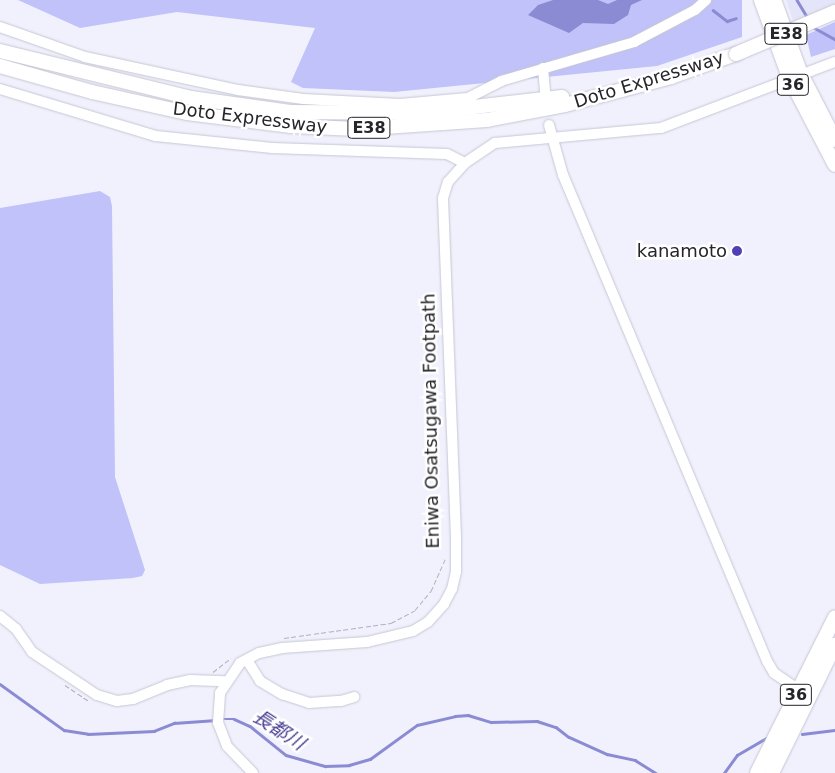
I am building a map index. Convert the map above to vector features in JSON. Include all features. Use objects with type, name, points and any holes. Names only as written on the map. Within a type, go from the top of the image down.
[{"type":"highway","name":"36","points":[[761,0],[799,76],[835,140]]},
{"type":"highway","name":"36","points":[[774,0],[799,76],[835,165]]},
{"type":"highway","name":"Doto Expressway","points":[[0,66],[92,92],[187,113],[291,126],[356,129],[487,120],[565,105],[671,77],[736,54],[835,12]]},
{"type":"highway","name":"Doto Expressway","points":[[0,52],[191,98],[290,112],[357,114],[430,112],[562,97],[736,54]]},
{"type":"highway","name":"36","points":[[757,773],[835,617]]},
{"type":"highway","name":"36","points":[[772,773],[835,645]]},
{"type":"street","points":[[0,27],[25,38],[104,62],[238,90],[303,100],[400,104],[468,98],[500,80],[634,42],[695,10],[706,0]]},
{"type":"street","points":[[253,773],[227,746],[218,723],[217,706],[224,681],[246,660],[282,648],[367,642],[414,631],[428,622],[444,604],[452,589],[456,572],[456,537],[443,198],[448,182],[465,162],[496,143],[661,128],[700,116],[835,62]]},
{"type":"street","points":[[543,68],[545,92]]},
{"type":"street","points":[[0,89],[156,136],[272,148],[448,154],[465,162]]},
{"type":"street","points":[[549,125],[551,137],[567,184],[767,661],[774,673],[799,690]]},
{"type":"street","points":[[0,616],[7,619],[32,652],[98,695],[117,701],[133,700],[167,685],[190,680],[224,681]]},
{"type":"street","points":[[246,660],[260,681],[282,694],[309,703],[341,702],[354,697]]},
{"type":"path","name":"Eniwa Osatsugawa Footpath","points":[[277,641],[391,623],[415,610],[431,591],[448,552]]},
{"type":"path","points":[[212,672],[224,661],[232,658]]},
{"type":"path","points":[[63,682],[85,701],[95,702]]},
{"type":"shaded area","points":[[18,0],[742,0],[742,37],[657,66],[394,92],[303,88],[291,82],[315,28],[177,12],[80,28]]},
{"type":"shaded area","points":[[553,0],[598,0],[608,4],[617,0],[642,0],[631,5],[628,15],[614,24],[583,23],[569,33],[528,15],[538,5]]},
{"type":"shaded area","points":[[786,0],[835,0],[835,4],[794,24]]},
{"type":"shaded area","points":[[835,22],[835,49],[811,57],[806,35]]},
{"type":"shaded area","points":[[100,191],[110,197],[112,206],[115,477],[145,570],[142,576],[133,578],[40,584],[0,565],[0,208]]},
{"type":"waterway","points":[[797,0],[808,18]]},
{"type":"waterway","points":[[713,10],[727,21],[736,18]]},
{"type":"waterway","points":[[813,27],[835,39]]},
{"type":"waterway","name":"長都川","points":[[0,684],[64,730],[88,734],[154,731],[174,723],[216,720]]},
{"type":"waterway","name":"長都川","points":[[222,719],[234,719],[250,726],[286,755],[325,766],[349,765],[370,759],[417,725],[455,716],[468,715],[491,722],[537,721],[556,727],[569,737],[607,754],[635,760],[656,773]]},
{"type":"waterway","name":"長都川","points":[[802,734],[835,730]]},
{"type":"waterway","name":"長都川","points":[[724,773],[737,755],[766,738]]},
{"type":"place","name":"kanamoto","points":[[737,251]]}]
